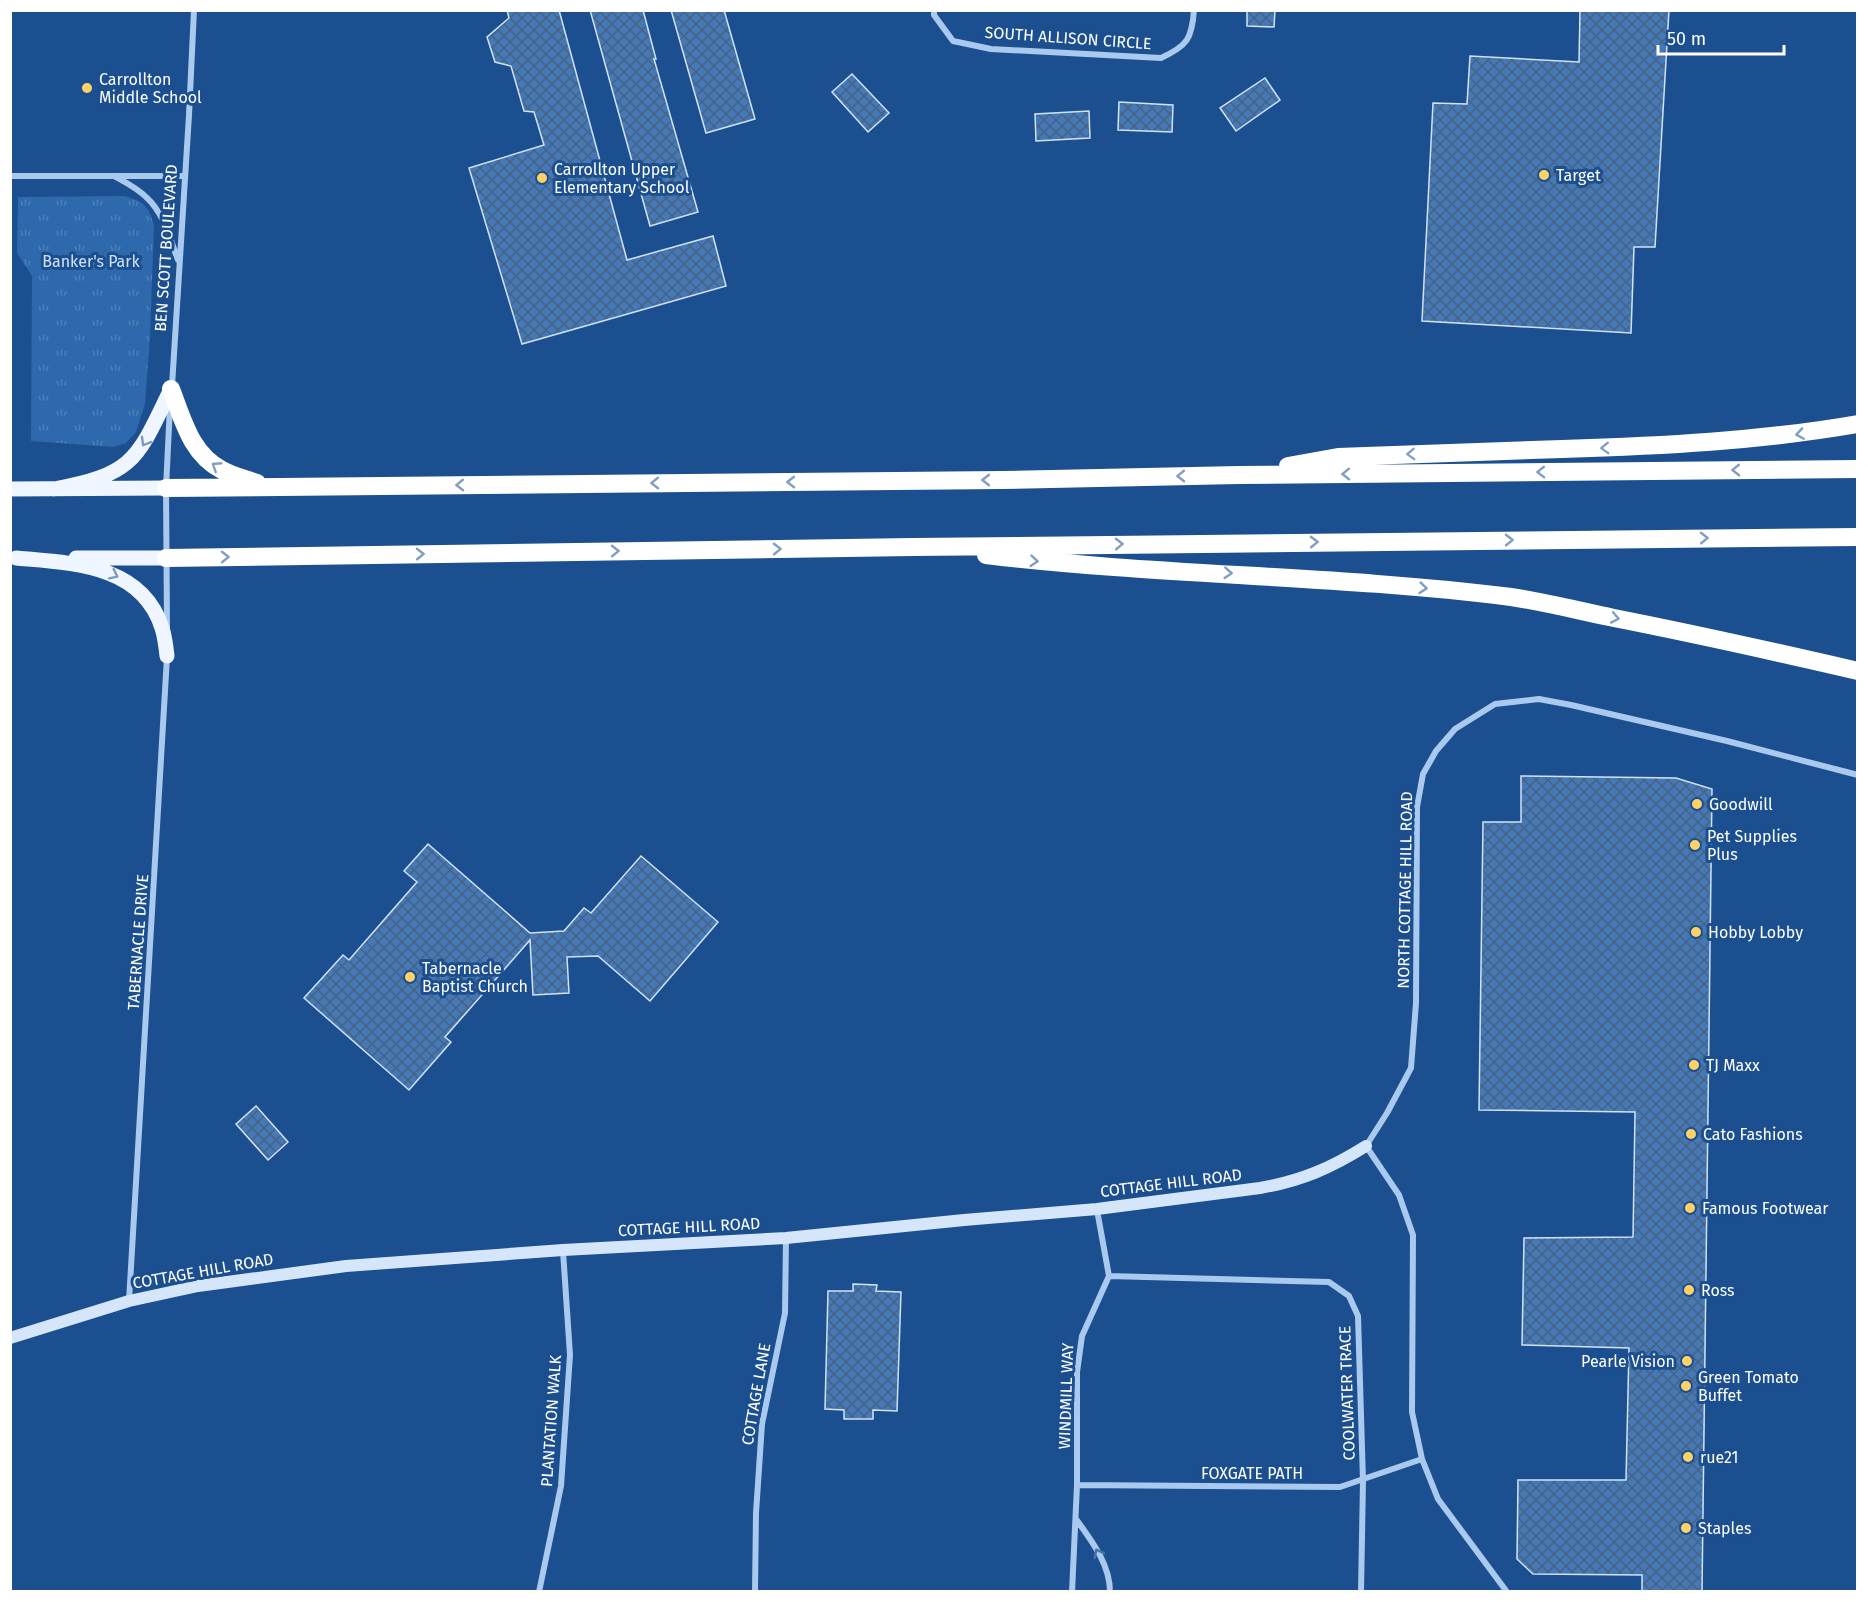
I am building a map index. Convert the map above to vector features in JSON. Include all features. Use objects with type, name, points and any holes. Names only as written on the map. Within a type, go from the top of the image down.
[{"type":"highway","points":[[171,390],[196,448],[206,460],[222,471],[270,488]]},
{"type":"highway","points":[[1239,475],[1338,457],[1659,446],[1797,434],[1857,424]]},
{"type":"highway","points":[[166,488],[1857,469]]},
{"type":"highway","points":[[166,558],[1857,537]]},
{"type":"highway","points":[[913,547],[1044,561],[1234,573],[1513,598],[1719,639],[1857,671]]},
{"type":"main road","points":[[54,489],[100,479],[131,462],[148,438],[171,390]]},
{"type":"main road","points":[[10,489],[166,488]]},
{"type":"main road","points":[[13,558],[166,558]]},
{"type":"main road","points":[[13,558],[82,565],[104,570],[122,578],[141,593],[154,609],[163,628],[167,656]]},
{"type":"street","name":"BEN SCOTT BOULEVARD","points":[[166,558],[166,488],[171,390],[194,10]]},
{"type":"street","name":"SOUTH ALLISON CIRCLE","points":[[934,10],[934,15],[953,41],[992,49],[1161,58],[1181,49],[1193,29],[1194,10]]},
{"type":"street","points":[[10,176],[184,176]]},
{"type":"street","points":[[114,176],[146,196],[156,207],[179,263]]},
{"type":"street","name":"TABERNACLE DRIVE","points":[[129,1301],[167,656],[166,558]]},
{"type":"street","name":"NORTH COTTAGE HILL ROAD","points":[[1366,1146],[1411,1068],[1416,1003],[1417,807],[1423,774],[1436,751],[1455,729],[1495,704],[1539,699],[1717,738],[1857,775]]},
{"type":"street","points":[[1366,1146],[1399,1195],[1413,1235],[1412,1412],[1422,1459],[1438,1499],[1507,1592]]},
{"type":"street","name":"COTTAGE HILL ROAD","points":[[10,1338],[129,1301],[198,1286],[346,1266],[563,1250],[786,1238],[1097,1209],[1281,1185],[1334,1166],[1366,1146]]},
{"type":"street","points":[[1097,1209],[1109,1276]]},
{"type":"street","name":"COTTAGE LANE","points":[[755,1592],[756,1513],[762,1424],[785,1313],[786,1238]]},
{"type":"street","name":"PLANTATION WALK","points":[[539,1592],[561,1486],[570,1355],[563,1250]]},
{"type":"street","name":"COOLWATER TRACE","points":[[1109,1276],[1329,1282],[1349,1296],[1358,1316],[1363,1480],[1361,1592]]},
{"type":"street","name":"WINDMILL WAY","points":[[1072,1592],[1077,1485],[1077,1372],[1082,1336],[1109,1276]]},
{"type":"street","name":"FOXGATE PATH","points":[[1077,1485],[1340,1487],[1422,1459]]},
{"type":"street","points":[[1076,1519],[1100,1555],[1106,1569],[1110,1592]]},
{"type":"green space","name":"Banker's Park","points":[[124,196],[144,205],[154,225],[145,404],[136,432],[126,443],[114,447],[31,441],[32,276],[17,253],[18,197]]},
{"type":"building","points":[[507,10],[559,10],[627,260],[713,236],[726,286],[522,344],[469,168],[544,145],[534,112],[524,111],[511,66],[495,62],[487,37],[509,18]]},
{"type":"building","points":[[590,10],[643,10],[656,59],[654,59],[698,212],[650,226]]},
{"type":"building","points":[[671,10],[724,10],[755,119],[706,133]]},
{"type":"building","points":[[1247,10],[1275,10],[1274,27],[1247,26]]},
{"type":"building","name":"Target","points":[[1580,10],[1669,10],[1655,247],[1634,247],[1631,333],[1422,321],[1433,103],[1467,104],[1470,56],[1579,62]]},
{"type":"building","points":[[852,74],[889,113],[868,132],[832,92]]},
{"type":"building","points":[[1265,78],[1280,100],[1236,131],[1220,108]]},
{"type":"building","points":[[1119,102],[1173,105],[1172,132],[1118,130]]},
{"type":"building","points":[[1089,111],[1090,138],[1036,141],[1035,114]]},
{"type":"building","points":[[1521,776],[1676,778],[1712,789],[1702,1592],[1642,1592],[1642,1575],[1533,1574],[1517,1559],[1518,1480],[1626,1480],[1629,1348],[1522,1345],[1524,1238],[1633,1237],[1635,1112],[1479,1110],[1483,822],[1521,822]]},
{"type":"building","name":"Tabernacle Baptist Church","points":[[428,844],[530,933],[564,931],[584,908],[591,913],[641,856],[718,922],[650,1001],[598,956],[567,957],[569,993],[533,995],[530,940],[445,1037],[451,1042],[409,1090],[304,998],[343,955],[349,960],[417,882],[404,871]]},
{"type":"building","points":[[256,1106],[288,1142],[268,1160],[236,1124]]},
{"type":"building","points":[[853,1284],[877,1285],[876,1291],[901,1292],[897,1411],[873,1410],[873,1419],[844,1419],[844,1410],[825,1409],[828,1291],[853,1291]]},
{"type":"place","name":"Carrollton Middle School","points":[[87,88]]},
{"type":"place","name":"Target","points":[[1544,175]]},
{"type":"place","name":"Carrollton Upper Elementary School","points":[[542,178]]},
{"type":"place","name":"Goodwill","points":[[1697,804]]},
{"type":"place","name":"Pet Supplies Plus","points":[[1695,845]]},
{"type":"place","name":"Hobby Lobby","points":[[1696,932]]},
{"type":"place","name":"Tabernacle Baptist Church","points":[[410,977]]},
{"type":"place","name":"TJ Maxx","points":[[1694,1065]]},
{"type":"place","name":"Cato Fashions","points":[[1691,1134]]},
{"type":"place","name":"Famous Footwear","points":[[1690,1208]]},
{"type":"place","name":"Ross","points":[[1689,1290]]},
{"type":"place","name":"Pearle Vision","points":[[1687,1361]]},
{"type":"place","name":"Green Tomato Buffet","points":[[1686,1386]]},
{"type":"place","name":"rue21","points":[[1688,1457]]},
{"type":"place","name":"Staples","points":[[1686,1528]]}]
